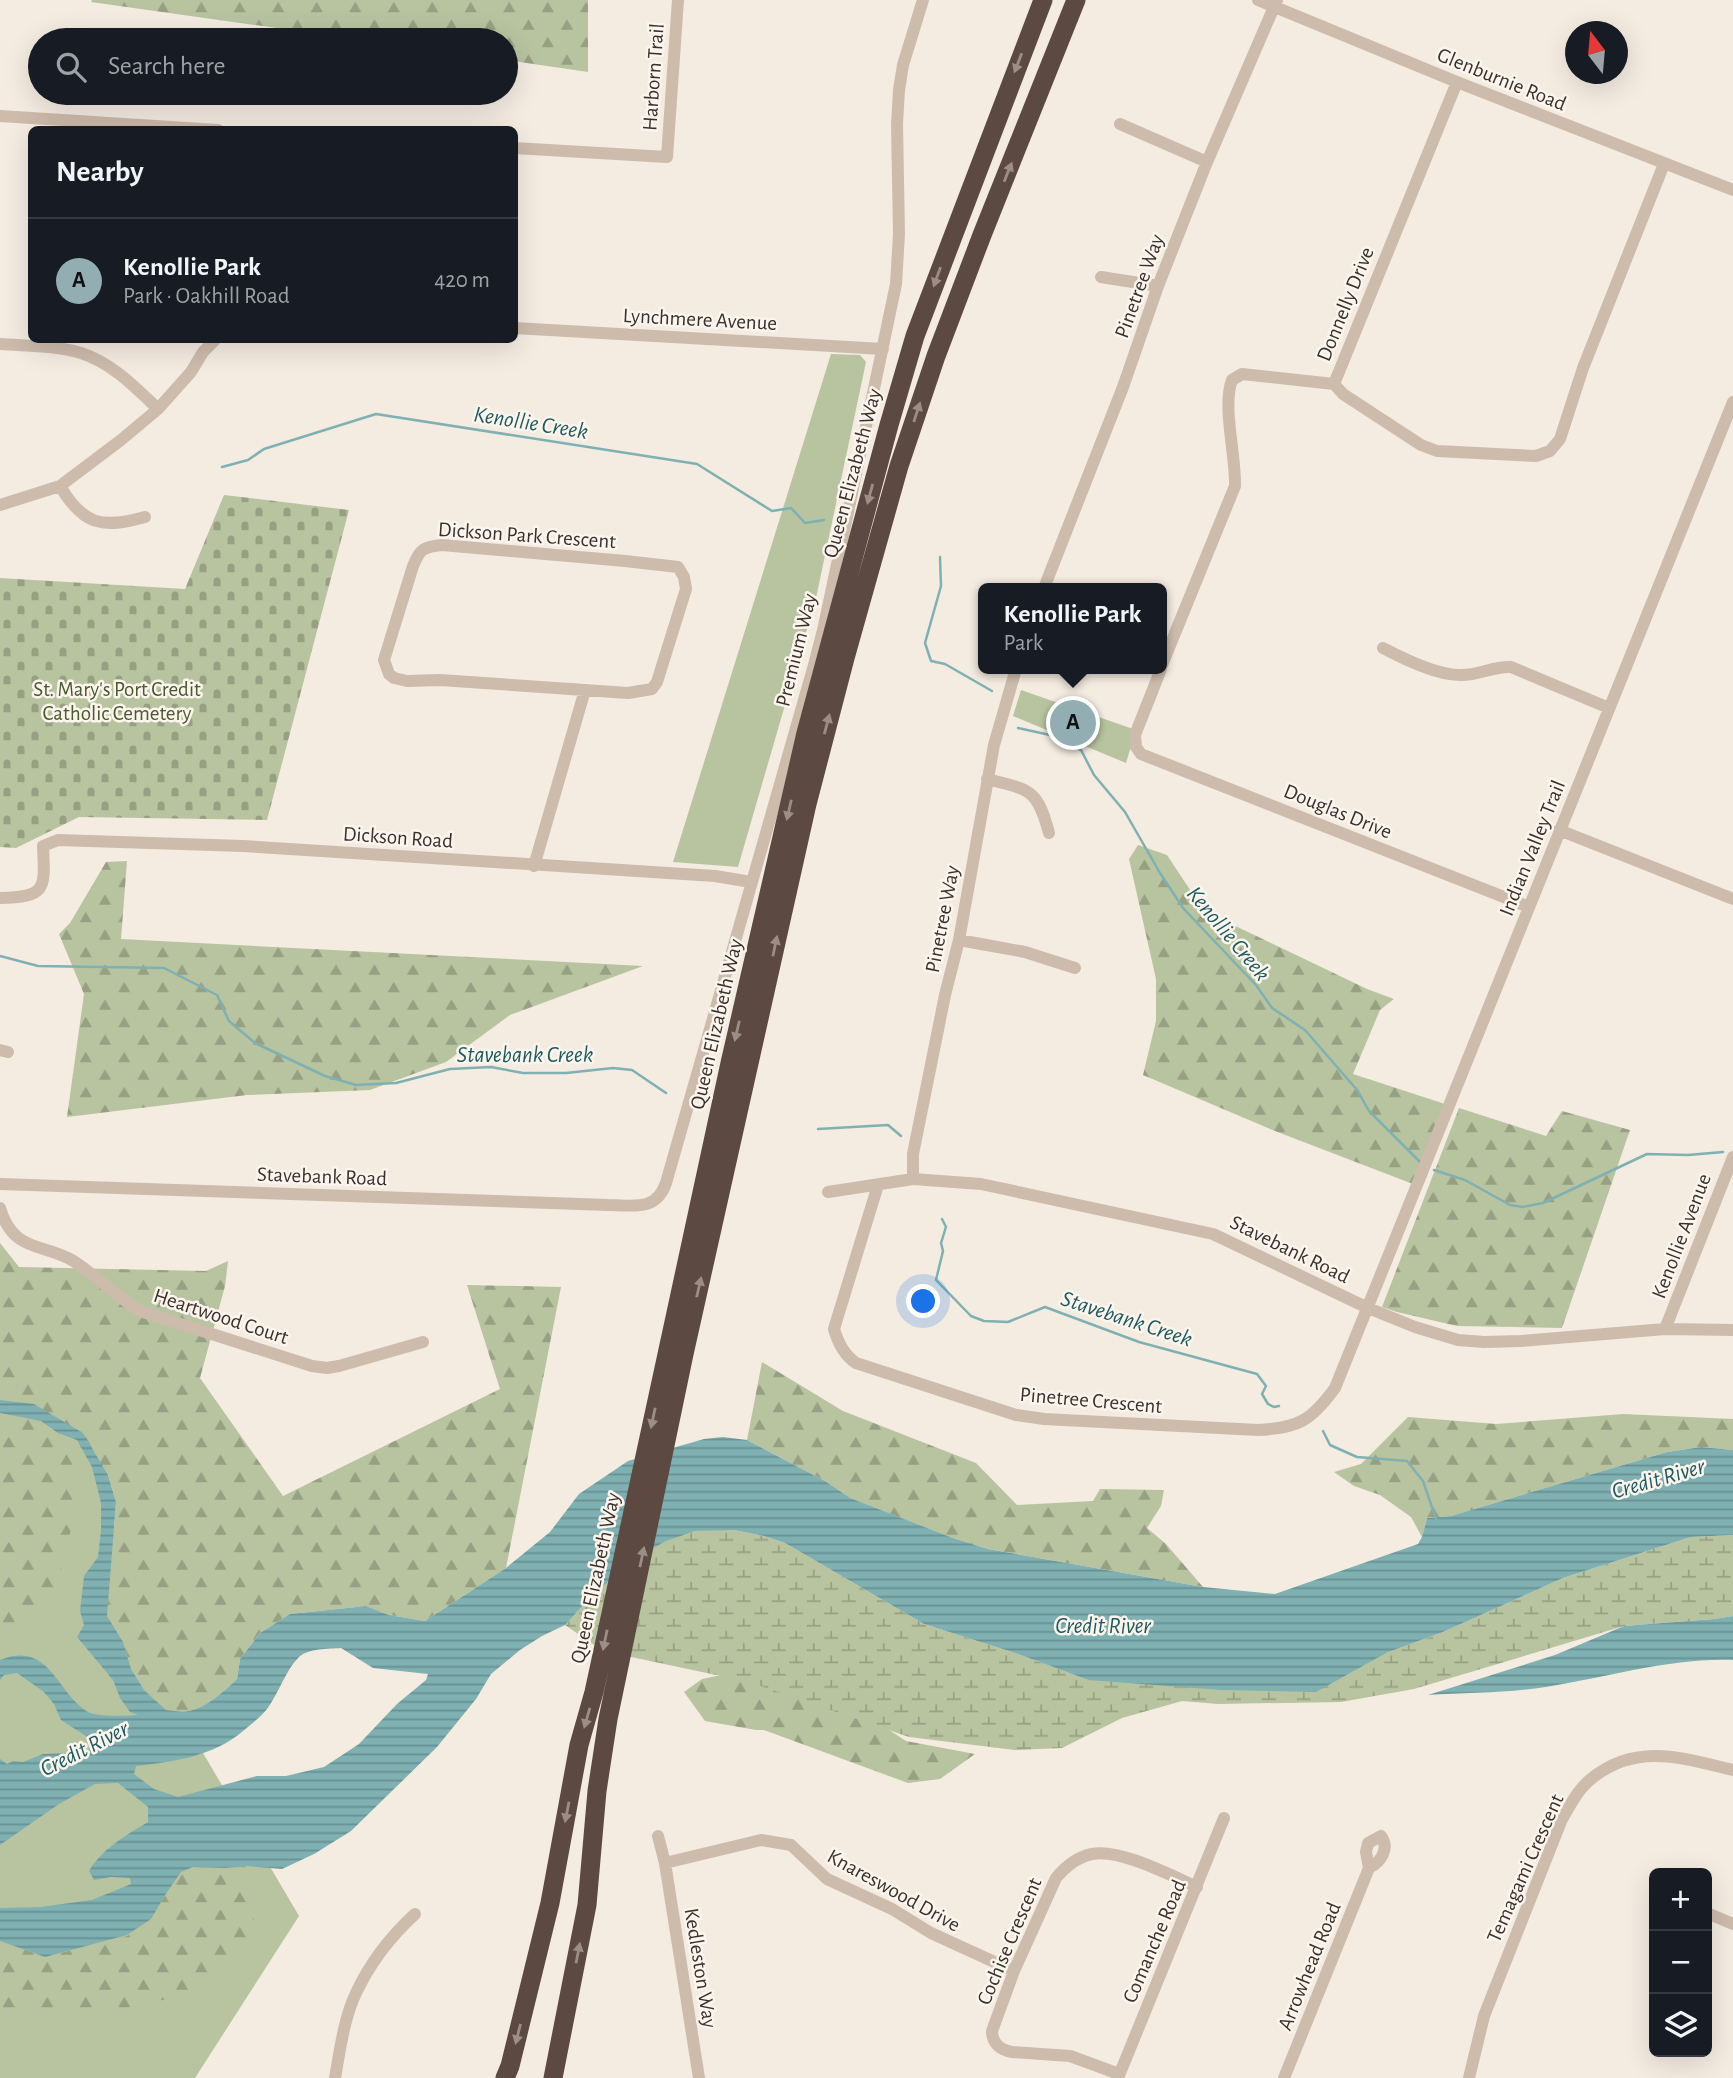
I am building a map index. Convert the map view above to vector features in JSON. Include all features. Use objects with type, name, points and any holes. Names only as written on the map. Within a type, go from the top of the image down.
[{"type":"highway","name":"Queen Elizabeth Way","points":[[553,2078],[587,1905],[604,1694],[676,1352],[727,1076],[803,746],[888,425],[915,336],[1043,0]]},
{"type":"highway","name":"Queen Elizabeth Way","points":[[676,1352],[807,804],[885,517],[936,356],[1076,0]]},
{"type":"highway","points":[[1063,36],[1086,0]]},
{"type":"highway","name":"Queen Elizabeth Way","points":[[505,2078],[550,1903],[579,1745],[604,1694]]},
{"type":"street","name":"Harborn Trail","points":[[518,148],[667,158],[678,0]]},
{"type":"street","name":"Premium Way","points":[[643,1205],[659,1198],[666,1183],[821,639],[896,284],[899,258],[899,90],[923,0]]},
{"type":"street","name":"Glenburnie Road","points":[[1258,0],[1275,3],[1458,82],[1733,190]]},
{"type":"street","name":"Pinetree Way","points":[[1046,583],[1123,387],[1158,286],[1275,3]]},
{"type":"street","name":"Donnelly Drive","points":[[1458,82],[1334,384],[1343,394],[1410,438],[1437,451],[1536,456],[1550,451],[1560,439],[1583,368],[1664,164]]},
{"type":"street","points":[[0,116],[156,126]]},
{"type":"street","points":[[1120,124],[1207,162]]},
{"type":"street","points":[[1101,277],[1158,286]]},
{"type":"street","name":"Lynchmere Avenue","points":[[518,328],[883,349]]},
{"type":"street","points":[[0,505],[60,486],[159,410],[212,343]]},
{"type":"street","points":[[0,344],[62,349],[96,359],[125,378],[159,410]]},
{"type":"street","points":[[1167,652],[1235,486],[1236,466],[1227,393],[1232,380],[1242,374],[1334,384]]},
{"type":"street","name":"Indian Valley Trail","points":[[1367,1308],[1733,402]]},
{"type":"street","points":[[60,486],[71,505],[81,514],[96,521],[122,523],[145,517]]},
{"type":"street","name":"Dickson Park Crescent","points":[[442,545],[678,567],[687,589],[660,677],[652,689],[628,693],[585,690],[440,680],[407,681],[389,674],[384,660],[385,654],[419,552],[429,546],[442,545]]},
{"type":"street","points":[[1383,648],[1401,658],[1448,674],[1461,675],[1501,666],[1511,667],[1609,708]]},
{"type":"street","name":"Pinetree Way","points":[[913,1179],[913,1154],[945,995],[959,940],[994,745],[1015,674]]},
{"type":"street","name":"Douglas Drive","points":[[1158,674],[1135,735],[1140,754],[1529,907]]},
{"type":"street","points":[[534,866],[585,690]]},
{"type":"street","points":[[988,779],[1029,791],[1037,798],[1049,833]]},
{"type":"street","points":[[1559,830],[1733,899]]},
{"type":"street","name":"Dickson Road","points":[[0,898],[26,898],[40,889],[44,880],[43,846],[58,840],[243,846],[715,876],[751,882]]},
{"type":"street","points":[[959,940],[1025,952],[1075,968]]},
{"type":"street","name":"Kenollie Avenue","points":[[1665,1329],[1733,1157]]},
{"type":"street","name":"Stavebank Road","points":[[828,1192],[913,1179],[981,1184],[1213,1234],[1367,1308],[1458,1340],[1521,1341],[1665,1329],[1733,1330]]},
{"type":"street","name":"Stavebank Road","points":[[0,1184],[643,1205]]},
{"type":"street","name":"Pinetree Crescent","points":[[878,1185],[834,1329],[848,1358],[856,1363],[1016,1415],[1068,1421],[1258,1430],[1297,1424],[1312,1416],[1335,1388],[1367,1308]]},
{"type":"street","name":"Heartwood Court","points":[[0,1208],[8,1227],[31,1247],[71,1259],[140,1311],[312,1366],[339,1366],[424,1342]]},
{"type":"street","name":"Temagami Crescent","points":[[1469,2078],[1484,2016],[1562,1819],[1590,1780],[1610,1767],[1634,1758],[1656,1755],[1733,1770]]},
{"type":"street","name":"Comanche Road","points":[[1118,2076],[1224,1818]]},
{"type":"street","points":[[658,1836],[665,1863]]},
{"type":"street","name":"Knareswood Drive","points":[[665,1863],[761,1840],[791,1845],[827,1880],[892,1909],[943,1940],[1014,1971]]},
{"type":"street","name":"Cochise Crescent","points":[[1118,2076],[1070,2056],[1012,2052],[997,2046],[992,2031],[1014,1971],[1056,1878],[1066,1866],[1077,1859],[1093,1853],[1110,1853],[1127,1857],[1197,1887]]},
{"type":"street","name":"Kedleston Way","points":[[665,1863],[699,2078]]},
{"type":"street","name":"Arrowhead Road","points":[[1284,2078],[1369,1868]]},
{"type":"street","points":[[335,2078],[355,1995],[370,1966],[398,1930],[415,1914]]},
{"type":"street","points":[[1712,1915],[1733,1924]]},
{"type":"green space","points":[[588,0],[588,72],[518,62],[518,28],[276,28],[91,2]]},
{"type":"green space","points":[[831,354],[860,355],[866,362],[816,598],[738,867],[673,862]]},
{"type":"green space","name":"St. Mary's Port Credit Catholic Cemetery","points":[[224,495],[349,510],[267,820],[79,817],[16,848],[0,847],[0,578],[185,589]]},
{"type":"green space","points":[[1021,690],[1136,730],[1126,763],[1013,716]]},
{"type":"green space","points":[[1138,845],[1167,855],[1204,911],[1367,989],[1394,999],[1380,1010],[1353,1074],[1445,1104],[1413,1184],[1275,1131],[1143,1075],[1156,1021],[1156,979],[1129,859]]},
{"type":"green space","points":[[127,861],[121,939],[643,966],[510,1015],[446,1062],[370,1090],[247,1095],[67,1117],[84,994],[59,934],[70,923],[106,862]]},
{"type":"green space","points":[[1459,1108],[1546,1136],[1562,1111],[1630,1130],[1562,1328],[1457,1326],[1382,1307]]},
{"type":"green space","points":[[0,1243],[19,1267],[206,1271],[228,1261],[225,1286],[200,1378],[283,1496],[500,1389],[467,1285],[561,1287],[506,1568],[425,1621],[389,1615],[366,1606],[290,1614],[260,1633],[240,1659],[237,1679],[215,1698],[190,1711],[166,1710],[144,1690],[131,1669],[123,1642],[107,1616],[116,1502],[108,1475],[80,1462],[80,1493],[60,1574],[57,1607],[14,1623],[0,1632]]},
{"type":"green space","points":[[0,1302],[87,1438],[153,1668],[299,1916],[195,2078],[0,2078]]},
{"type":"green space","points":[[762,1362],[843,1411],[976,1463],[1017,1505],[1093,1501],[1100,1489],[1164,1490],[1161,1506],[1147,1528],[1166,1544],[1203,1587],[988,1549],[849,1498],[825,1481],[747,1440]]},
{"type":"green space","points":[[1623,1414],[1733,1419],[1733,1450],[1701,1447],[1667,1452],[1451,1516],[1427,1518],[1422,1537],[1411,1517],[1380,1495],[1354,1486],[1334,1472],[1361,1464],[1408,1417],[1496,1424]]},
{"type":"green space","points":[[734,1530],[785,1543],[924,1624],[1088,1680],[1386,1653],[1443,1632],[1563,1578],[1691,1537],[1733,1535],[1733,1616],[1624,1626],[1414,1689],[1341,1702],[1218,1704],[1182,1701],[1122,1718],[1062,1748],[1015,1750],[909,1737],[749,1682],[603,1651],[565,1625],[608,1581],[657,1544],[695,1531]]},
{"type":"green space","points":[[726,1674],[860,1711],[906,1741],[975,1754],[940,1779],[908,1783],[764,1730],[705,1721],[684,1692],[702,1679]]},
{"type":"green space","points":[[246,1866],[256,1932],[192,1993],[103,2014],[0,2015],[0,1941],[45,1957],[127,1936],[151,1919],[181,1872],[193,1867]]},
{"type":"water","name":"Credit River","points":[[0,1400],[34,1404],[83,1433],[108,1475],[116,1502],[107,1616],[123,1642],[131,1669],[144,1690],[166,1710],[178,1711],[189,1711],[203,1706],[227,1688],[237,1679],[240,1659],[260,1633],[290,1614],[366,1606],[389,1615],[425,1621],[506,1568],[550,1532],[579,1494],[628,1461],[704,1439],[723,1437],[747,1440],[825,1481],[850,1498],[988,1549],[1203,1587],[1275,1594],[1418,1544],[1427,1518],[1451,1516],[1667,1452],[1701,1447],[1733,1450],[1733,1535],[1691,1537],[1563,1578],[1443,1632],[1386,1653],[1316,1692],[1221,1690],[1088,1680],[924,1624],[785,1543],[734,1530],[695,1531],[666,1541],[635,1558],[591,1597],[565,1625],[520,1650],[491,1674],[476,1699],[437,1747],[351,1831],[314,1854],[282,1869],[246,1866],[193,1867],[181,1872],[151,1919],[127,1935],[45,1957],[0,1941],[0,1908],[40,1907],[92,1900],[131,1884],[130,1878],[94,1880],[89,1871],[108,1849],[148,1822],[148,1807],[118,1783],[95,1784],[59,1804],[0,1845],[0,1759],[7,1764],[13,1761],[23,1762],[43,1754],[103,1747],[61,1720],[54,1704],[44,1692],[17,1673],[4,1675],[0,1680],[0,1660],[17,1656],[30,1657],[41,1663],[77,1703],[93,1714],[138,1715],[130,1712],[120,1698],[113,1680],[77,1637],[84,1625],[80,1611],[84,1576],[98,1557],[101,1530],[101,1503],[92,1467],[77,1440],[58,1433],[41,1421],[0,1413]],"holes":[[[341,1648],[373,1668],[428,1674],[426,1680],[397,1704],[359,1744],[324,1767],[286,1776],[257,1776],[178,1797],[154,1789],[134,1774],[136,1766],[192,1756],[232,1740],[265,1712],[290,1669],[303,1654]]]},
{"type":"water","points":[[1733,1616],[1733,1660],[1662,1665],[1532,1689],[1428,1695],[1555,1655],[1624,1626]]},
{"type":"waterway","name":"Kenollie Creek","points":[[222,467],[248,460],[264,449],[376,414],[697,464],[772,511],[791,508],[805,523],[824,520]]},
{"type":"waterway","name":"Kenollie Creek","points":[[940,557],[941,586],[925,643],[931,661],[945,664],[992,691]]},
{"type":"waterway","name":"Kenollie Creek","points":[[1018,728],[1050,735],[1081,750],[1094,775],[1125,812],[1183,908],[1256,985],[1272,1008],[1305,1030],[1357,1090],[1369,1111],[1421,1163]]},
{"type":"waterway","name":"Stavebank Creek","points":[[0,956],[38,966],[164,968],[217,995],[229,1021],[255,1043],[325,1076],[356,1085],[396,1083],[450,1069],[491,1067],[523,1073],[566,1073],[613,1068],[632,1070],[666,1093]]},
{"type":"waterway","name":"Stavebank Creek","points":[[818,1129],[888,1125],[901,1136]]},
{"type":"waterway","name":"Kenollie Creek","points":[[1434,1170],[1465,1180],[1510,1205],[1523,1207],[1543,1203],[1647,1154],[1723,1152]]},
{"type":"waterway","name":"Stavebank Creek","points":[[942,1219],[946,1227],[936,1280],[971,1316],[984,1321],[1008,1322],[1045,1307],[1139,1342],[1257,1374],[1266,1386],[1262,1394],[1268,1404],[1279,1406]]},
{"type":"waterway","name":"Stavebank Creek","points":[[1323,1431],[1330,1445],[1357,1457],[1407,1461],[1423,1481],[1436,1519]]},
{"type":"place","name":"Kenollie Park","points":[[1073,723]]}]
